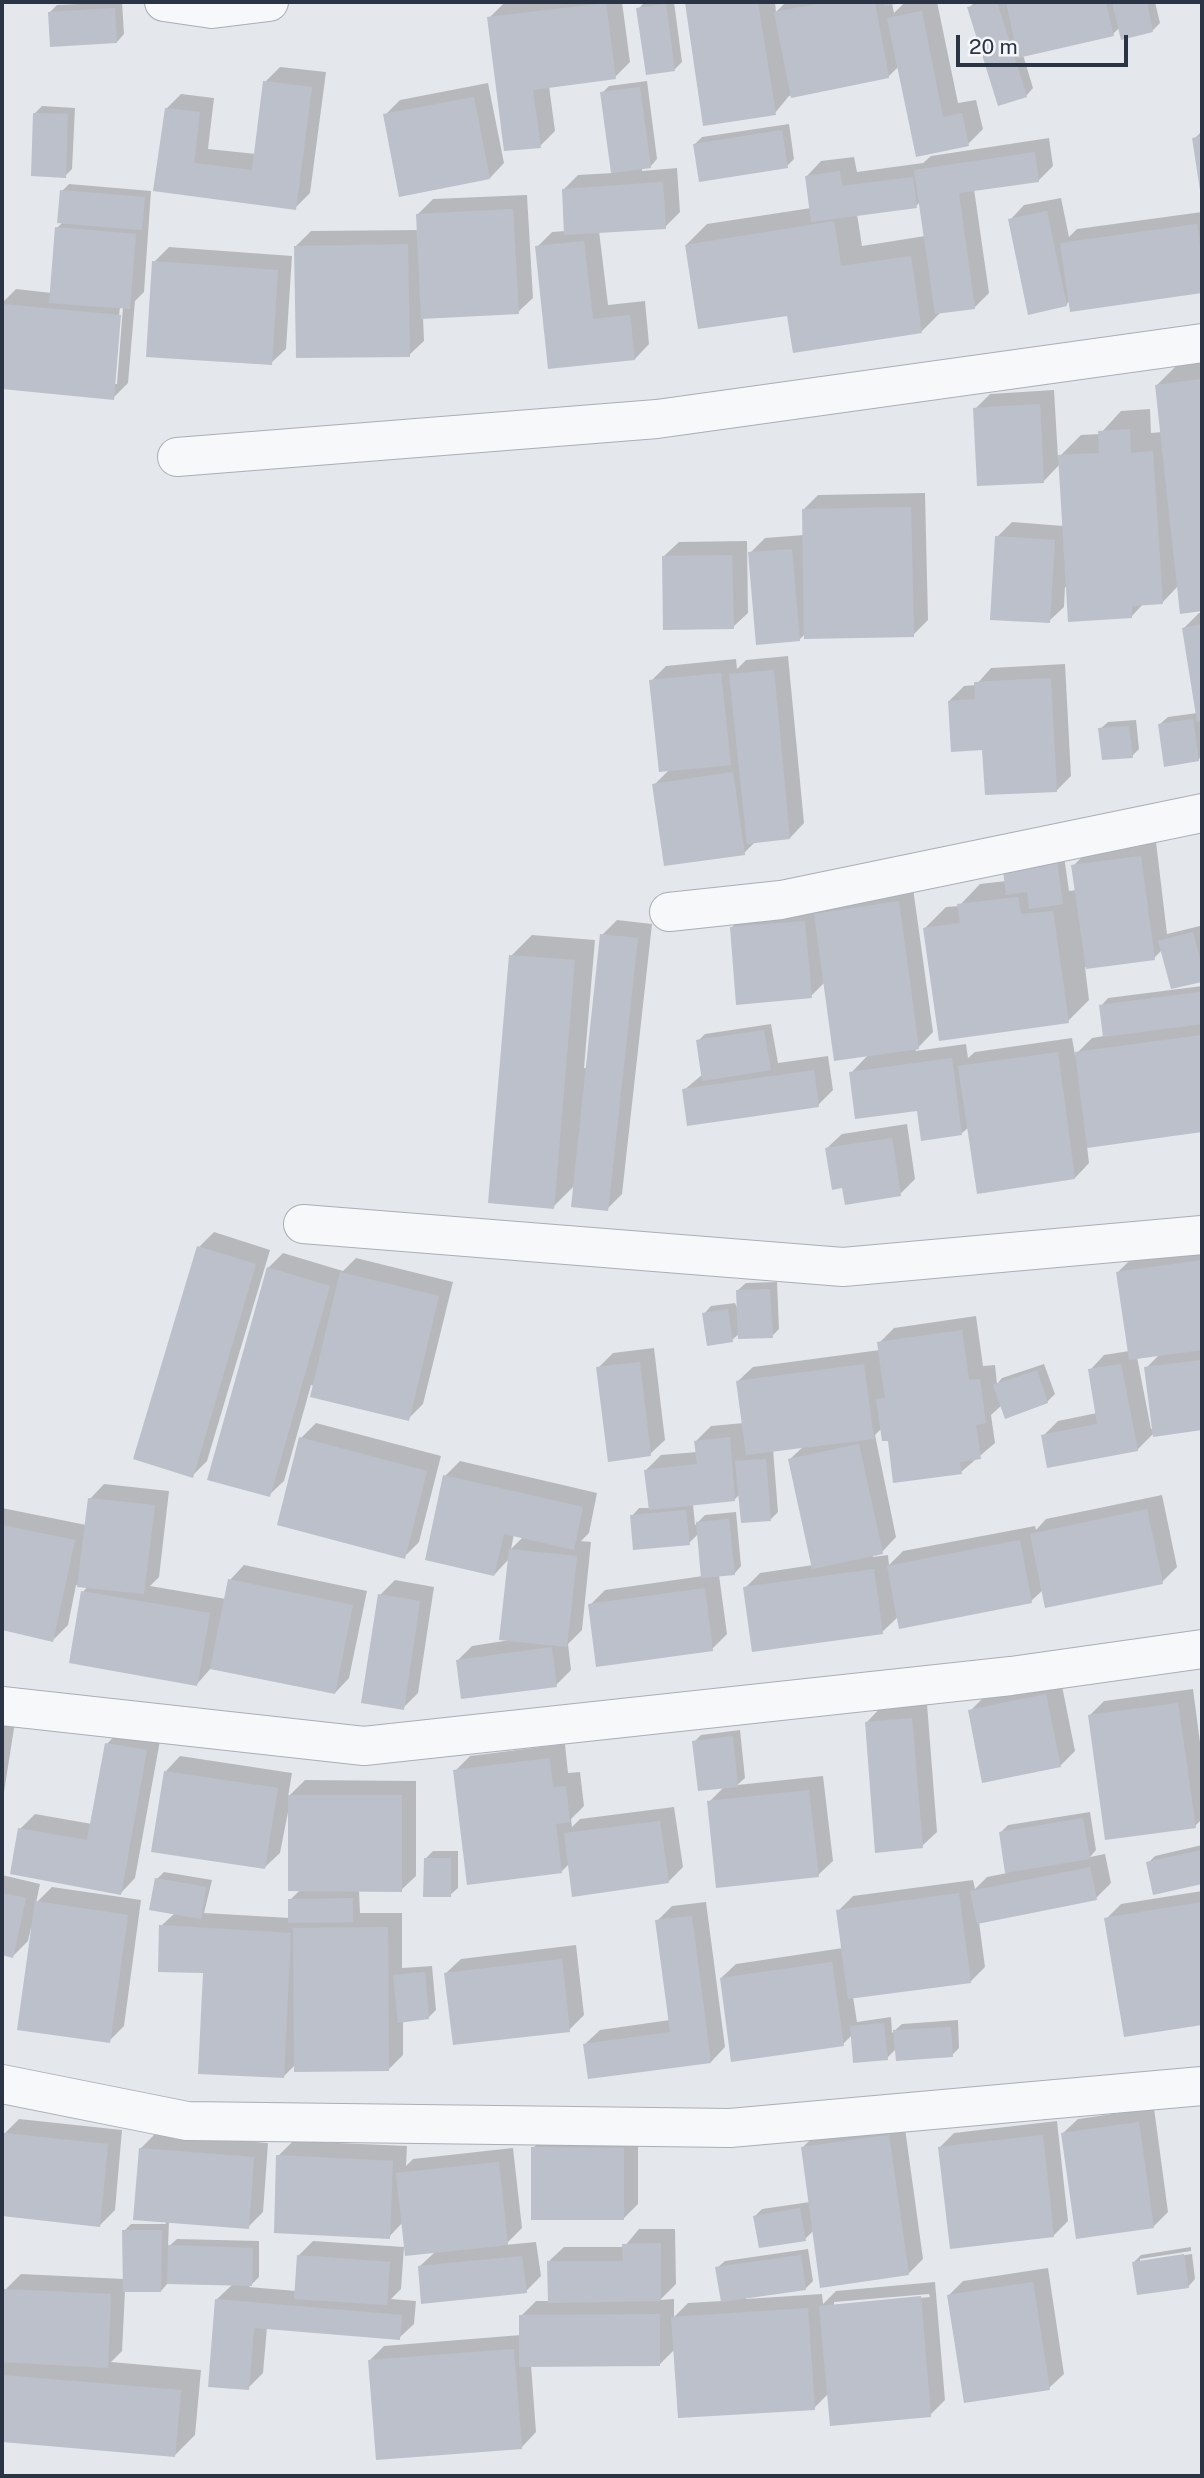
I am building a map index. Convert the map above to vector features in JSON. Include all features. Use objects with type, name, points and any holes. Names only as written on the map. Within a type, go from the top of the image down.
[{"type":"street","points":[[164,2],[212,9],[269,2]]},
{"type":"street","points":[[177,457],[657,419],[1202,343]]},
{"type":"street","points":[[669,912],[781,900],[1202,813]]},
{"type":"street","points":[[303,1224],[843,1267],[1202,1235]]},
{"type":"street","points":[[2,1706],[364,1746],[1011,1676],[1202,1649]]},
{"type":"street","points":[[2,2084],[187,2121],[730,2128],[1202,2086]]},
{"type":"building","points":[[758,2],[776,115],[703,126],[685,3]]},
{"type":"building","points":[[828,2],[875,2],[889,78],[791,98],[774,12]]},
{"type":"building","points":[[884,2],[902,2],[902,3],[884,6]]},
{"type":"building","points":[[997,2],[1027,97],[998,106],[967,7]]},
{"type":"building","points":[[1006,2],[1106,2],[1114,36],[1018,58]]},
{"type":"building","points":[[1112,2],[1147,2],[1153,32],[1121,40]]},
{"type":"building","points":[[606,3],[616,79],[533,90],[541,148],[504,151],[487,17]]},
{"type":"building","points":[[666,4],[675,71],[646,75],[636,8]]},
{"type":"building","points":[[115,8],[117,43],[50,47],[48,12]]},
{"type":"building","points":[[922,11],[943,117],[962,113],[969,146],[916,157],[887,18]]},
{"type":"building","points":[[263,81],[312,87],[296,210],[153,191],[165,108],[200,112],[194,163],[252,170]]},
{"type":"building","points":[[640,87],[651,168],[611,173],[600,92]]},
{"type":"building","points":[[474,97],[490,179],[399,197],[383,114]]},
{"type":"building","points":[[33,113],[68,114],[66,178],[31,176]]},
{"type":"building","points":[[782,130],[788,168],[699,182],[693,144]]},
{"type":"building","points":[[1202,136],[1202,197],[1201,197],[1192,138]]},
{"type":"building","points":[[1035,152],[1039,182],[959,193],[975,309],[935,314],[914,170]]},
{"type":"building","points":[[840,171],[842,186],[913,177],[917,208],[811,222],[805,176]]},
{"type":"building","points":[[663,182],[666,229],[564,235],[562,189]]},
{"type":"building","points":[[60,190],[145,197],[142,230],[57,223]]},
{"type":"building","points":[[513,209],[519,314],[421,319],[416,214]]},
{"type":"building","points":[[1047,211],[1067,306],[1028,315],[1008,219]]},
{"type":"building","points":[[834,221],[841,266],[911,256],[922,333],[793,353],[787,316],[698,329],[685,245]]},
{"type":"building","points":[[1197,224],[1202,260],[1202,293],[1070,312],[1060,243]]},
{"type":"building","points":[[55,227],[136,234],[130,309],[49,303]]},
{"type":"building","points":[[584,241],[593,319],[630,315],[635,360],[548,369],[535,246]]},
{"type":"building","points":[[408,244],[410,357],[296,358],[294,246]]},
{"type":"building","points":[[152,261],[278,270],[272,365],[146,357]]},
{"type":"building","points":[[2,304],[121,315],[114,400],[2,389]]},
{"type":"building","points":[[1202,379],[1202,611],[1180,614],[1155,385]]},
{"type":"building","points":[[1040,404],[1044,483],[977,486],[973,408]]},
{"type":"building","points":[[1130,429],[1131,453],[1153,451],[1163,604],[1132,606],[1132,618],[1068,622],[1058,455],[1099,453],[1098,431]]},
{"type":"building","points":[[911,507],[914,637],[804,639],[802,509]]},
{"type":"building","points":[[995,536],[1055,540],[1050,623],[990,620]]},
{"type":"building","points":[[792,549],[800,641],[756,645],[748,552]]},
{"type":"building","points":[[732,555],[734,629],[663,630],[662,556]]},
{"type":"building","points":[[1202,624],[1202,721],[1197,722],[1182,628]]},
{"type":"building","points":[[774,670],[790,839],[747,844],[729,674]]},
{"type":"building","points":[[721,673],[731,765],[659,772],[649,680]]},
{"type":"building","points":[[1051,678],[1057,792],[985,795],[982,750],[951,752],[948,701],[975,699],[974,682]]},
{"type":"building","points":[[1193,719],[1199,761],[1164,767],[1158,724]]},
{"type":"building","points":[[1129,726],[1133,758],[1102,760],[1098,728]]},
{"type":"building","points":[[733,772],[745,855],[664,866],[652,784]]},
{"type":"building","points":[[1141,856],[1155,960],[1086,969],[1071,865]]},
{"type":"building","points":[[1057,862],[1063,904],[1029,909],[1027,892],[1006,895],[1003,870]]},
{"type":"building","points":[[1018,897],[1021,914],[1053,911],[1069,1023],[939,1041],[923,928],[960,923],[957,904]]},
{"type":"building","points":[[899,901],[919,1049],[834,1061],[814,914]]},
{"type":"building","points":[[805,921],[812,998],[736,1005],[730,927]]},
{"type":"building","points":[[1193,932],[1202,967],[1202,982],[1171,989],[1158,941]]},
{"type":"building","points":[[600,934],[638,938],[608,1211],[571,1207]]},
{"type":"building","points":[[509,955],[575,960],[554,1209],[488,1203]]},
{"type":"building","points":[[1200,992],[1202,1024],[1103,1037],[1099,1005]]},
{"type":"building","points":[[764,1030],[771,1070],[702,1081],[696,1040]]},
{"type":"building","points":[[1202,1035],[1202,1132],[1087,1148],[1075,1052]]},
{"type":"building","points":[[1058,1052],[1075,1179],[977,1194],[958,1066]]},
{"type":"building","points":[[952,1058],[962,1135],[921,1141],[917,1111],[855,1119],[849,1072]]},
{"type":"building","points":[[814,1070],[819,1107],[687,1126],[682,1089]]},
{"type":"building","points":[[892,1138],[901,1196],[845,1205],[842,1188],[832,1190],[825,1148]]},
{"type":"building","points":[[197,1246],[256,1264],[193,1478],[133,1459]]},
{"type":"building","points":[[1202,1260],[1202,1350],[1129,1360],[1116,1272]]},
{"type":"building","points":[[267,1267],[330,1286],[270,1497],[207,1480]]},
{"type":"building","points":[[340,1272],[439,1296],[409,1421],[310,1397]]},
{"type":"building","points":[[770,1289],[773,1338],[738,1339],[736,1290]]},
{"type":"building","points":[[728,1309],[733,1342],[707,1346],[702,1313]]},
{"type":"building","points":[[962,1330],[969,1380],[980,1379],[986,1423],[976,1425],[981,1459],[960,1462],[962,1474],[893,1483],[888,1441],[882,1441],[876,1399],[885,1398],[877,1342]]},
{"type":"building","points":[[1202,1360],[1202,1430],[1153,1437],[1144,1367]]},
{"type":"building","points":[[640,1362],[651,1456],[608,1462],[596,1367]]},
{"type":"building","points":[[864,1364],[874,1439],[746,1455],[736,1381]]},
{"type":"building","points":[[1121,1364],[1138,1451],[1047,1468],[1041,1435],[1097,1424],[1088,1369]]},
{"type":"building","points":[[1037,1370],[1048,1403],[1005,1419],[993,1385]]},
{"type":"building","points":[[299,1437],[427,1471],[405,1559],[277,1525]]},
{"type":"building","points":[[730,1437],[735,1501],[649,1510],[644,1470],[697,1464],[694,1441]]},
{"type":"building","points":[[859,1444],[883,1554],[812,1569],[788,1459]]},
{"type":"building","points":[[766,1459],[771,1521],[741,1523],[735,1461]]},
{"type":"building","points":[[443,1475],[583,1507],[574,1550],[504,1534],[494,1576],[425,1560]]},
{"type":"building","points":[[88,1498],[155,1505],[144,1594],[77,1587]]},
{"type":"building","points":[[1147,1509],[1163,1584],[1045,1608],[1030,1534]]},
{"type":"building","points":[[686,1510],[690,1545],[633,1550],[630,1515]]},
{"type":"building","points":[[729,1519],[735,1575],[701,1578],[696,1522]]},
{"type":"building","points":[[2,1525],[75,1540],[53,1642],[2,1630]]},
{"type":"building","points":[[1020,1540],[1032,1603],[899,1629],[887,1566]]},
{"type":"building","points":[[509,1549],[577,1556],[567,1647],[499,1640]]},
{"type":"building","points":[[874,1569],[883,1634],[752,1652],[743,1587]]},
{"type":"building","points":[[228,1579],[353,1605],[335,1694],[210,1669]]},
{"type":"building","points":[[705,1588],[713,1651],[596,1667],[588,1604]]},
{"type":"building","points":[[81,1591],[210,1613],[197,1686],[69,1663]]},
{"type":"building","points":[[378,1594],[420,1601],[404,1710],[361,1703]]},
{"type":"building","points":[[552,1647],[557,1687],[461,1699],[456,1660]]},
{"type":"building","points":[[1046,1694],[1061,1767],[982,1783],[968,1710]]},
{"type":"building","points":[[1178,1703],[1196,1828],[1105,1840],[1088,1715]]},
{"type":"building","points":[[912,1718],[923,1848],[875,1853],[865,1722]]},
{"type":"building","points":[[733,1736],[738,1787],[698,1791],[692,1741]]},
{"type":"building","points":[[105,1743],[147,1750],[121,1895],[10,1874],[18,1828],[87,1840]]},
{"type":"building","points":[[550,1758],[553,1787],[566,1786],[570,1822],[556,1824],[562,1873],[467,1885],[453,1770]]},
{"type":"building","points":[[164,1771],[278,1788],[265,1869],[151,1852]]},
{"type":"building","points":[[809,1790],[819,1877],[716,1888],[707,1801]]},
{"type":"building","points":[[288,1795],[402,1795],[402,1892],[288,1891]]},
{"type":"building","points":[[1083,1818],[1090,1859],[1005,1873],[999,1832]]},
{"type":"building","points":[[660,1821],[669,1883],[572,1897],[564,1833]]},
{"type":"building","points":[[1202,1850],[1202,1884],[1153,1895],[1146,1862]]},
{"type":"building","points":[[424,1858],[451,1858],[451,1897],[423,1897]]},
{"type":"building","points":[[1090,1867],[1097,1900],[977,1924],[970,1891]]},
{"type":"building","points":[[155,1878],[206,1887],[201,1919],[149,1910]]},
{"type":"building","points":[[2,1893],[26,1898],[13,1958],[2,1955]]},
{"type":"building","points":[[959,1893],[971,1983],[848,1999],[836,1910]]},
{"type":"building","points":[[353,1898],[353,1922],[288,1923],[288,1899]]},
{"type":"building","points":[[35,1901],[128,1915],[110,2043],[17,2030]]},
{"type":"building","points":[[1202,1902],[1202,2025],[1124,2037],[1104,1918]]},
{"type":"building","points":[[692,1916],[711,2063],[588,2079],[583,2044],[670,2032],[655,1920]]},
{"type":"building","points":[[159,1925],[291,1933],[284,2078],[198,2074],[203,1973],[158,1972]]},
{"type":"building","points":[[388,1927],[389,2071],[294,2072],[293,1928]]},
{"type":"building","points":[[562,1959],[570,2032],[453,2045],[444,1973]]},
{"type":"building","points":[[832,1962],[844,2046],[731,2062],[720,1978]]},
{"type":"building","points":[[425,1972],[429,2019],[398,2023],[393,1975]]},
{"type":"building","points":[[884,2023],[888,2060],[853,2063],[850,2026]]},
{"type":"building","points":[[951,2027],[953,2057],[896,2061],[893,2030]]},
{"type":"building","points":[[1139,2122],[1154,2228],[1076,2239],[1061,2133]]},
{"type":"building","points":[[3,2133],[108,2144],[100,2227],[2,2216]]},
{"type":"building","points":[[889,2135],[909,2275],[820,2288],[801,2147]]},
{"type":"building","points":[[1043,2135],[1054,2237],[950,2249],[938,2147]]},
{"type":"building","points":[[531,2147],[624,2148],[624,2220],[531,2220]]},
{"type":"building","points":[[139,2148],[254,2157],[249,2229],[133,2220]]},
{"type":"building","points":[[276,2155],[393,2161],[390,2239],[274,2233]]},
{"type":"building","points":[[499,2162],[508,2245],[405,2256],[396,2173]]},
{"type":"building","points":[[800,2208],[806,2241],[759,2248],[753,2216]]},
{"type":"building","points":[[122,2230],[162,2230],[161,2292],[123,2292]]},
{"type":"building","points":[[661,2243],[661,2301],[548,2303],[547,2261],[623,2261],[622,2244]]},
{"type":"building","points":[[168,2245],[253,2248],[252,2286],[167,2284]]},
{"type":"building","points":[[1184,2254],[1189,2288],[1137,2295],[1132,2262]]},
{"type":"building","points":[[297,2255],[390,2262],[387,2305],[294,2299]]},
{"type":"building","points":[[801,2255],[806,2290],[721,2302],[715,2267]]},
{"type":"building","points":[[522,2256],[527,2293],[421,2304],[418,2266]]},
{"type":"building","points":[[1033,2282],[1050,2390],[964,2403],[947,2295]]},
{"type":"building","points":[[4,2289],[111,2294],[108,2368],[2,2362]]},
{"type":"building","points":[[921,2296],[931,2417],[830,2426],[819,2306]]},
{"type":"building","points":[[215,2299],[402,2315],[400,2340],[254,2328],[249,2390],[208,2387]]},
{"type":"building","points":[[808,2308],[815,2410],[678,2418],[671,2317]]},
{"type":"building","points":[[660,2314],[660,2366],[519,2367],[519,2315]]},
{"type":"building","points":[[514,2349],[522,2449],[376,2460],[368,2360]]},
{"type":"building","points":[[2,2375],[181,2390],[175,2457],[2,2442]]}]
